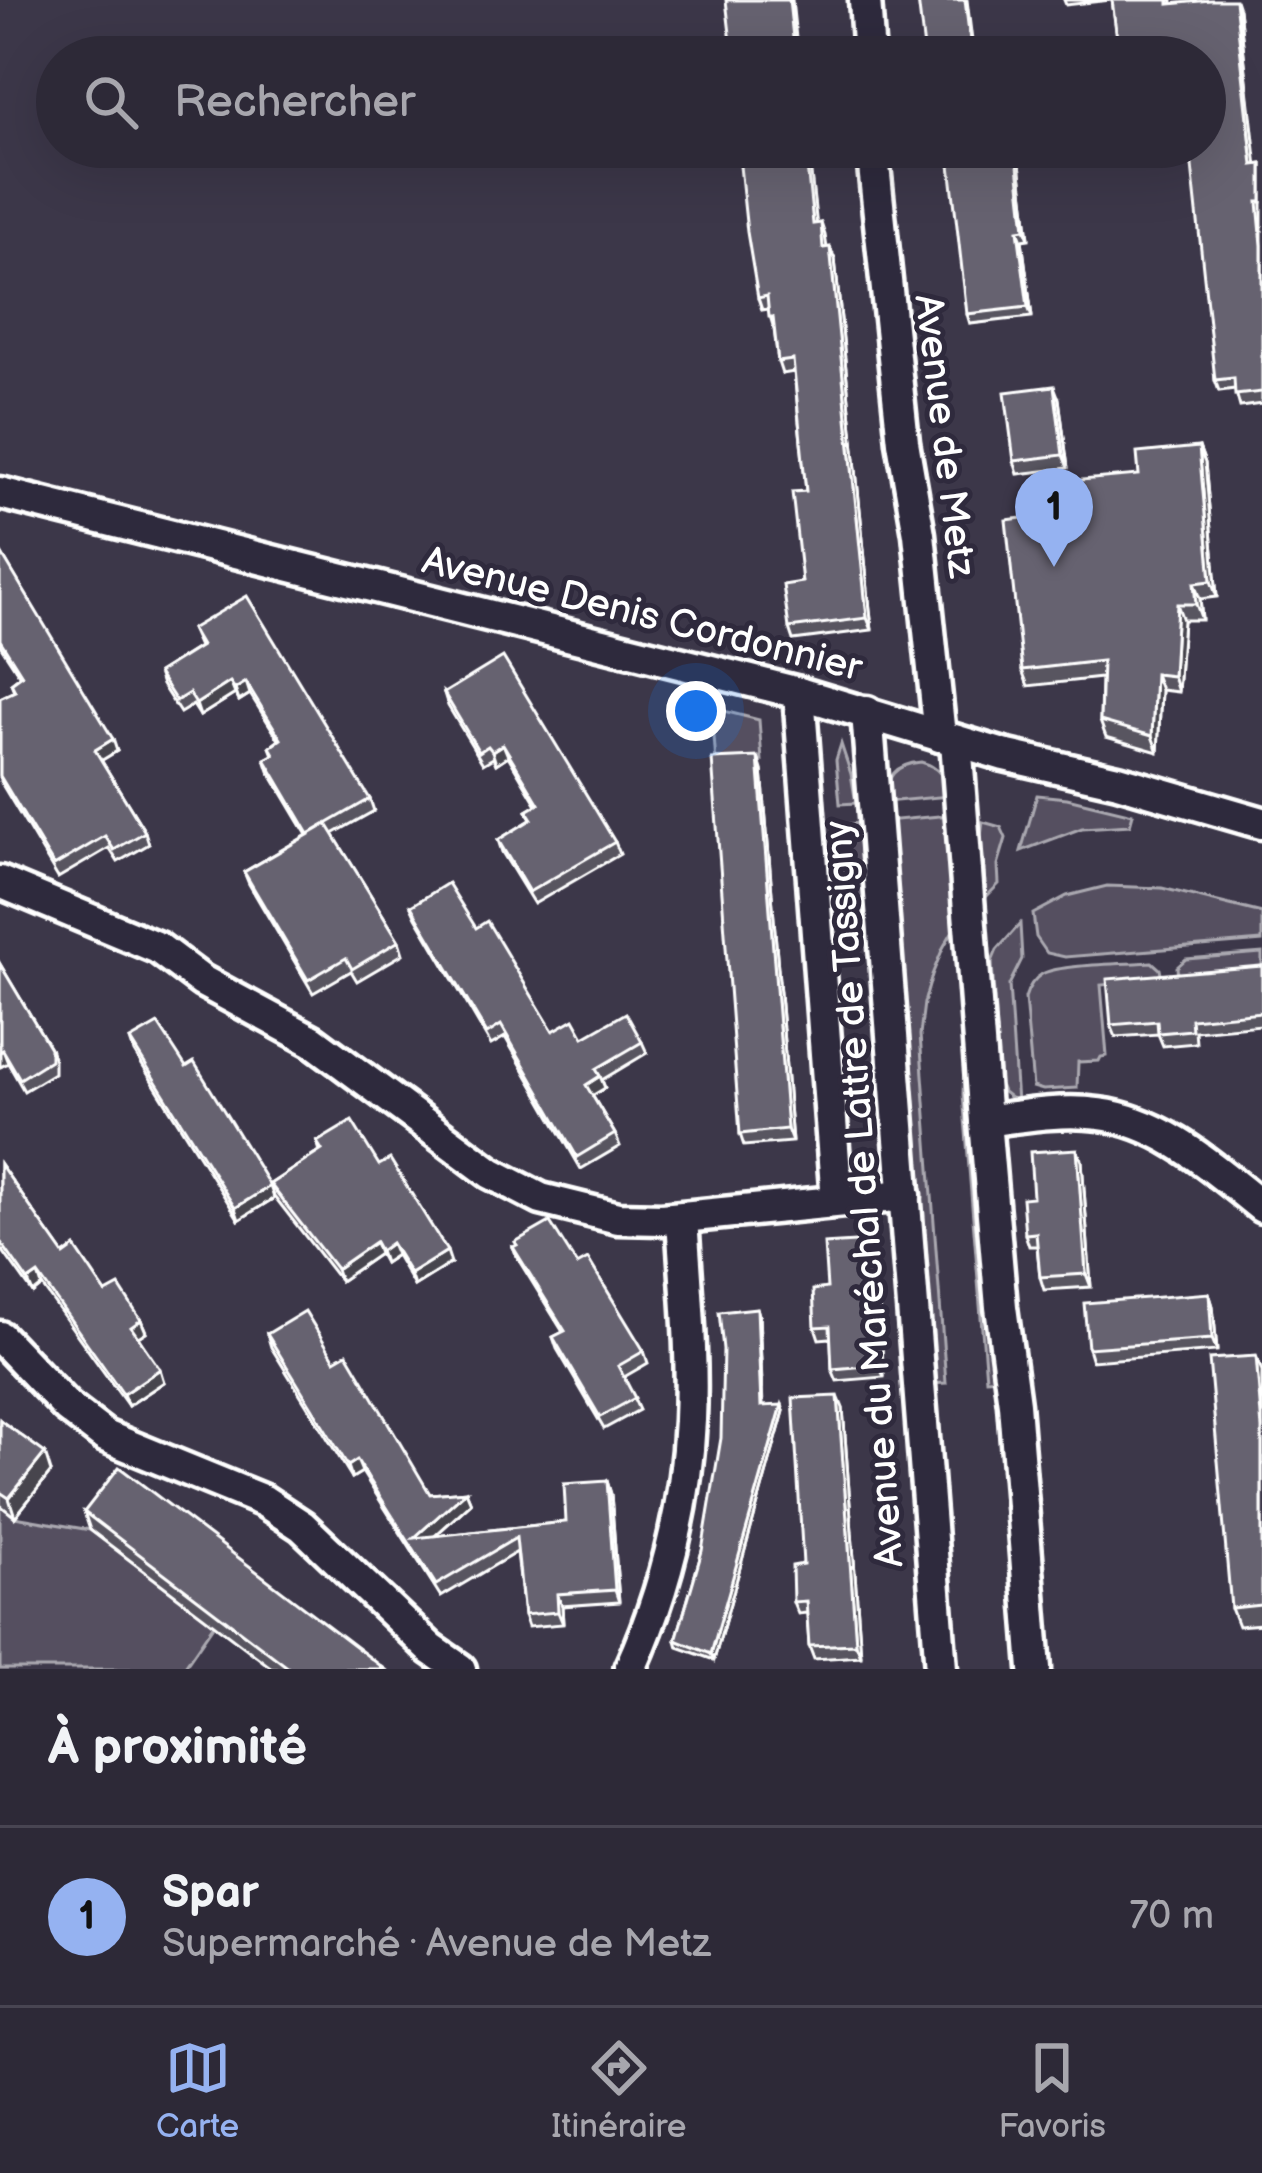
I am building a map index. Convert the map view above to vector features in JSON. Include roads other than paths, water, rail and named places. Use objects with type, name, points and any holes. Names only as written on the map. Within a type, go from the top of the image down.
[{"type":"street","points":[[865,0],[868,36]]},
{"type":"street","name":"Avenue de Metz","points":[[874,168],[903,442],[948,739]]},
{"type":"street","name":"Avenue Denis Cordonnier","points":[[0,493],[799,693],[948,739],[1262,823]]},
{"type":"street","name":"Avenue du Maréchal de Lattre de Tassigny","points":[[799,693],[837,1201]]},
{"type":"street","name":"Avenue du Maréchal de Lattre de Tassigny","points":[[867,712],[941,1669]]},
{"type":"street","points":[[948,739],[1001,1307],[1011,1370],[1035,1669]]},
{"type":"street","points":[[0,882],[158,948],[202,981],[337,1057],[491,1173],[568,1208],[618,1218],[682,1218],[905,1195]]},
{"type":"street","points":[[985,1121],[1076,1113],[1125,1119],[1186,1148],[1262,1207]]},
{"type":"street","points":[[630,1669],[659,1592],[685,1466],[690,1383],[682,1218]]},
{"type":"street","points":[[0,1337],[67,1407],[105,1436],[284,1513],[431,1649],[460,1669]]},
{"type":"place","name":"Spar","points":[[1054,567]]}]
